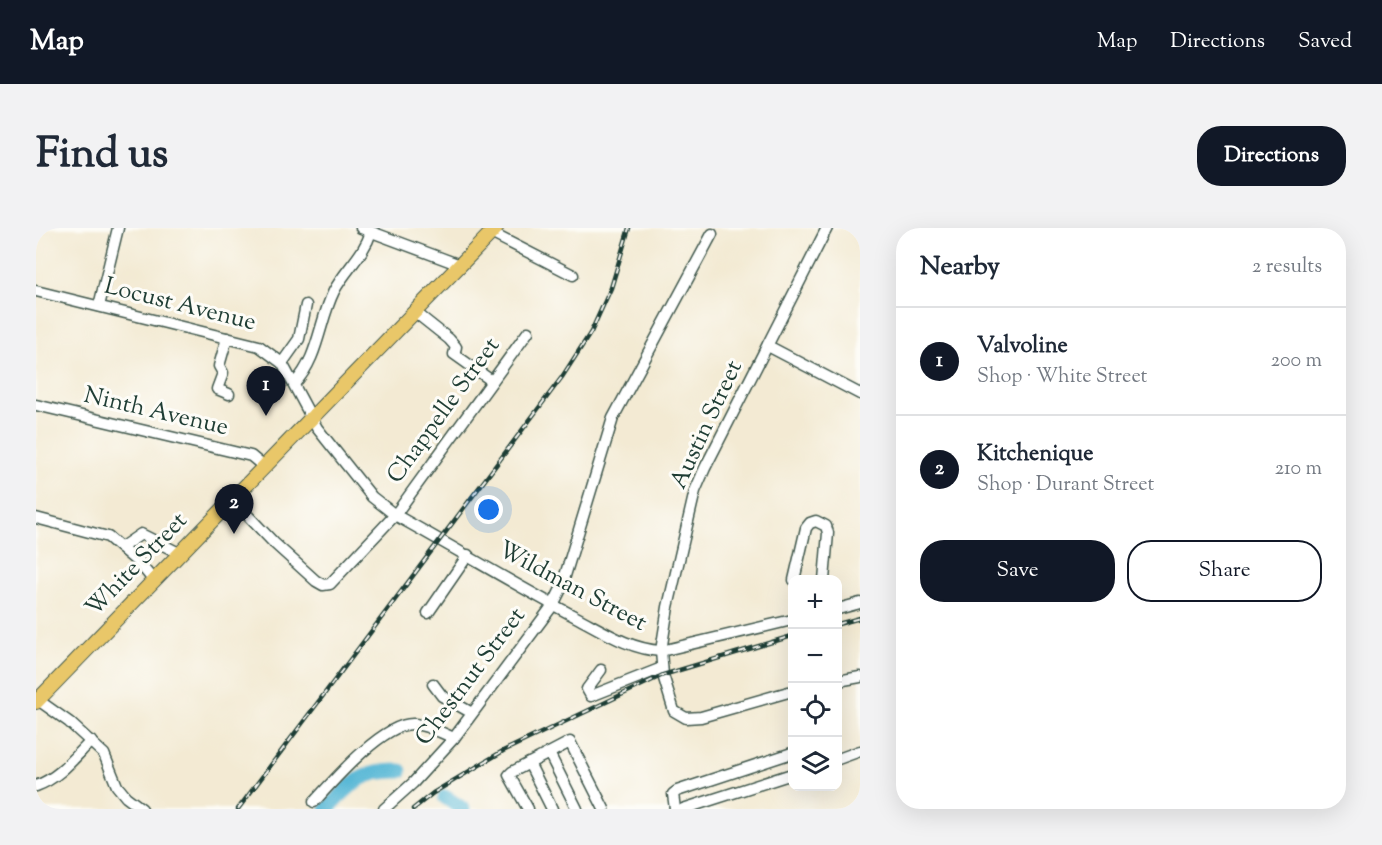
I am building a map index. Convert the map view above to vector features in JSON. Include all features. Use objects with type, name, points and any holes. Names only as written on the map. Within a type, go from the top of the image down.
[{"type":"main road","name":"White Street","points":[[37,701],[494,231]]},
{"type":"street","points":[[99,306],[118,228]]},
{"type":"street","name":"Austin Street","points":[[788,692],[701,717],[686,718],[674,711],[662,668],[661,651],[668,607],[695,491],[827,228]]},
{"type":"street","points":[[294,384],[314,355],[327,308],[335,289],[367,244],[366,230],[460,265]]},
{"type":"street","points":[[494,231],[573,275]]},
{"type":"street","name":"Chestnut Street","points":[[384,809],[413,783],[454,738],[553,605],[561,589],[613,417],[712,234]]},
{"type":"street","name":"Locust Avenue","points":[[36,291],[259,346],[282,363],[311,420]]},
{"type":"street","points":[[282,363],[299,339],[306,305]]},
{"type":"street","points":[[415,312],[450,339],[456,347],[454,354],[492,381]]},
{"type":"street","name":"Chappelle Street","points":[[232,499],[274,543],[316,581],[323,585],[330,584],[395,514],[528,332]]},
{"type":"street","points":[[227,338],[219,366],[223,372],[217,390],[229,394]]},
{"type":"street","points":[[768,346],[860,394]]},
{"type":"street","name":"Ninth Avenue","points":[[36,405],[251,456],[263,466]]},
{"type":"street","name":"Wildman Street","points":[[311,420],[372,497],[395,514],[553,605],[628,645],[645,650],[661,651],[788,621]]},
{"type":"street","points":[[36,518],[102,534],[114,540],[153,580]]},
{"type":"street","points":[[795,575],[806,528],[810,523],[816,521],[826,526],[828,533],[824,575]]},
{"type":"street","points":[[122,547],[141,534],[179,553]]},
{"type":"street","points":[[428,613],[468,555]]},
{"type":"street","points":[[842,608],[860,603]]},
{"type":"street","points":[[601,670],[587,689],[591,696],[662,668]]},
{"type":"street","points":[[842,680],[860,677]]},
{"type":"street","points":[[433,684],[442,696],[472,713]]},
{"type":"street","points":[[37,701],[62,717],[104,754],[117,786],[126,797],[142,809]]},
{"type":"street","points":[[314,802],[361,752],[403,725],[416,724],[454,738]]},
{"type":"street","points":[[36,786],[48,782],[91,741]]},
{"type":"street","points":[[528,809],[510,775],[570,742],[604,809]]},
{"type":"street","points":[[842,757],[860,751]]},
{"type":"street","points":[[549,753],[577,809]]},
{"type":"street","points":[[675,809],[673,794],[677,791],[788,754]]},
{"type":"street","points":[[529,763],[552,809]]},
{"type":"street","points":[[683,809],[788,775]]},
{"type":"waterway","points":[[327,809],[359,780],[376,773],[400,771]]},
{"type":"waterway","points":[[445,797],[463,809]]},
{"type":"railway","points":[[238,809],[562,377],[591,332],[611,288],[629,228]]},
{"type":"railway","points":[[842,623],[860,618]]},
{"type":"railway","points":[[413,809],[433,793],[503,751],[663,675],[788,637]]},
{"type":"place","name":"Valvoline","points":[[266,416]]},
{"type":"place","name":"Kitchenique","points":[[234,534]]}]
